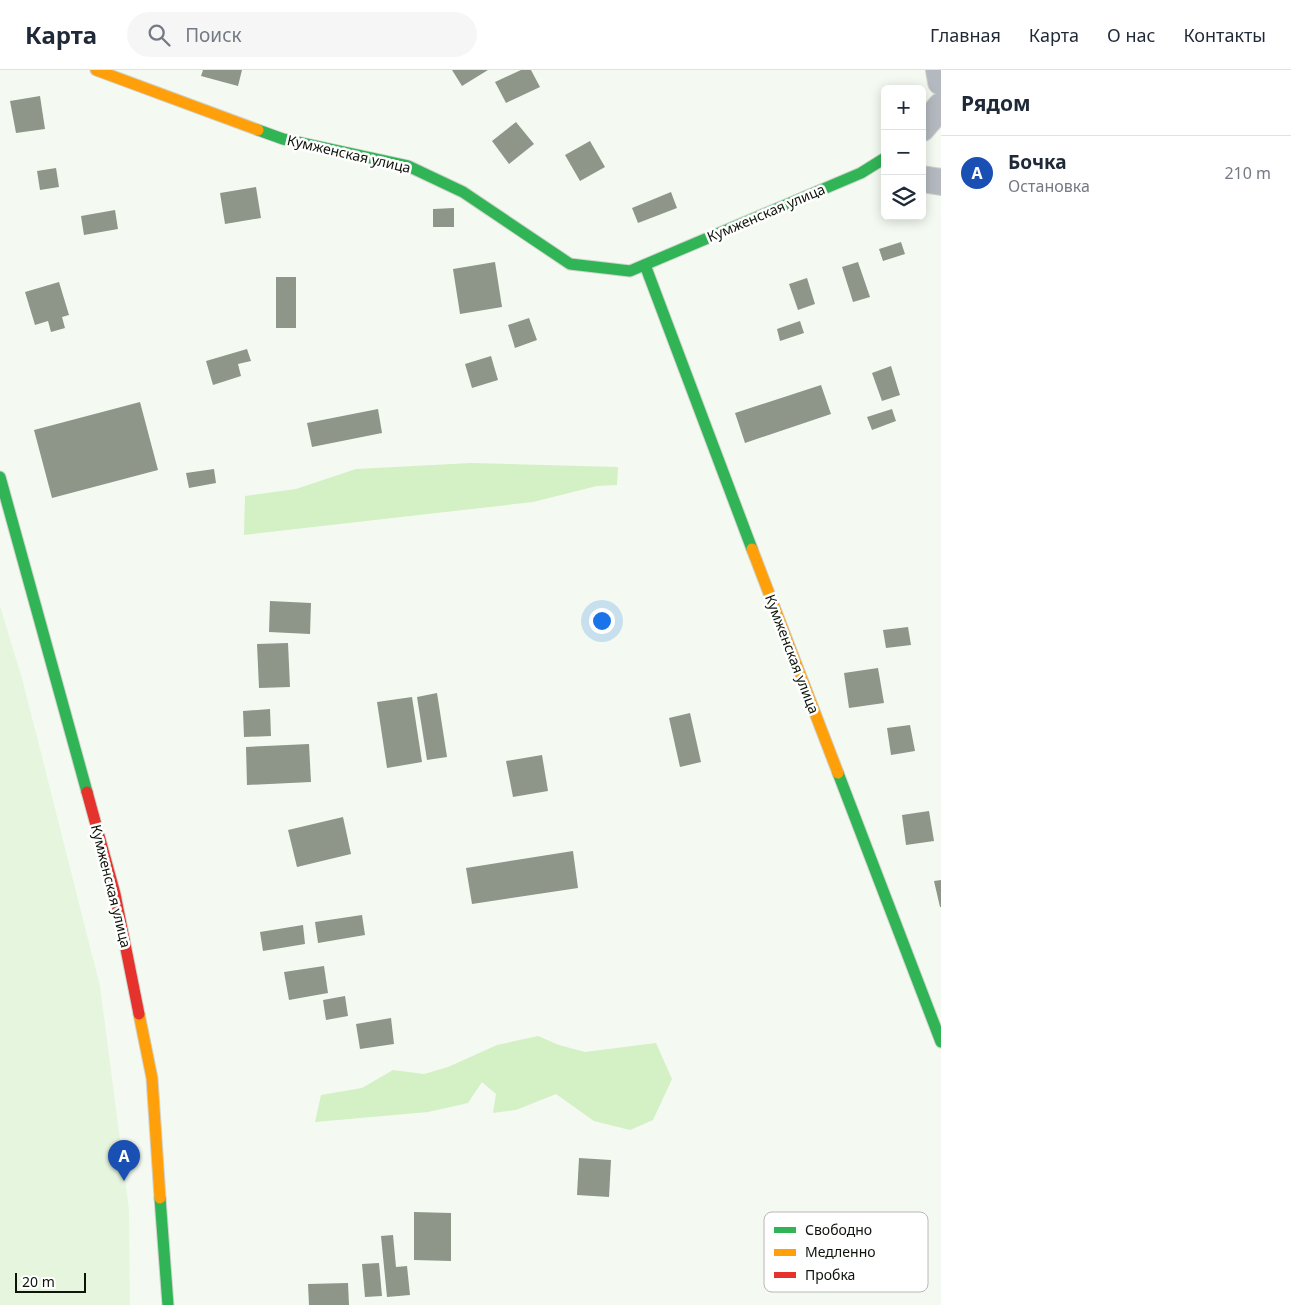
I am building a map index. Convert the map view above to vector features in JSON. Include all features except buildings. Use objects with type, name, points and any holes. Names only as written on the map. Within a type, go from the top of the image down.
[{"type":"street","name":"Кумженская улица","points":[[96,70],[283,139],[408,166],[463,192],[570,264],[630,271],[873,174],[881,163]]},
{"type":"street","points":[[939,70],[941,82]]},
{"type":"street","points":[[926,123],[941,106]]},
{"type":"street","points":[[926,180],[941,182]]},
{"type":"street","name":"Кумженская улица","points":[[645,265],[654,294],[941,1042]]},
{"type":"street","name":"Кумженская улица","points":[[0,477],[117,903],[152,1078],[168,1305]]},
{"type":"shaded area","points":[[471,463],[618,467],[617,485],[597,486],[533,502],[244,535],[245,496],[296,489],[356,469]]},
{"type":"shaded area","points":[[0,606],[23,682],[100,986],[129,1209],[130,1305],[0,1305]]},
{"type":"shaded area","points":[[538,1036],[559,1045],[585,1052],[656,1043],[672,1079],[653,1120],[630,1130],[594,1121],[556,1094],[516,1110],[493,1113],[496,1094],[482,1082],[468,1103],[428,1112],[315,1122],[321,1095],[362,1088],[393,1070],[424,1074],[448,1067],[497,1045]]},
{"type":"traffic: fast","points":[[258,130],[283,139],[408,166],[463,192],[570,264],[630,271],[861,173],[881,160]]},
{"type":"traffic: fast","points":[[645,265],[752,549]]},
{"type":"traffic: fast","points":[[0,477],[87,792]]},
{"type":"traffic: fast","points":[[838,773],[941,1042]]},
{"type":"traffic: fast","points":[[160,1198],[168,1305]]},
{"type":"traffic: slow","points":[[96,70],[258,130]]},
{"type":"traffic: slow","points":[[752,549],[838,773]]},
{"type":"traffic: slow","points":[[139,1014],[152,1078],[160,1198]]},
{"type":"traffic: jam","points":[[87,792],[115,894],[139,1014]]},
{"type":"place","name":"Бочка","points":[[124,1181]]}]
